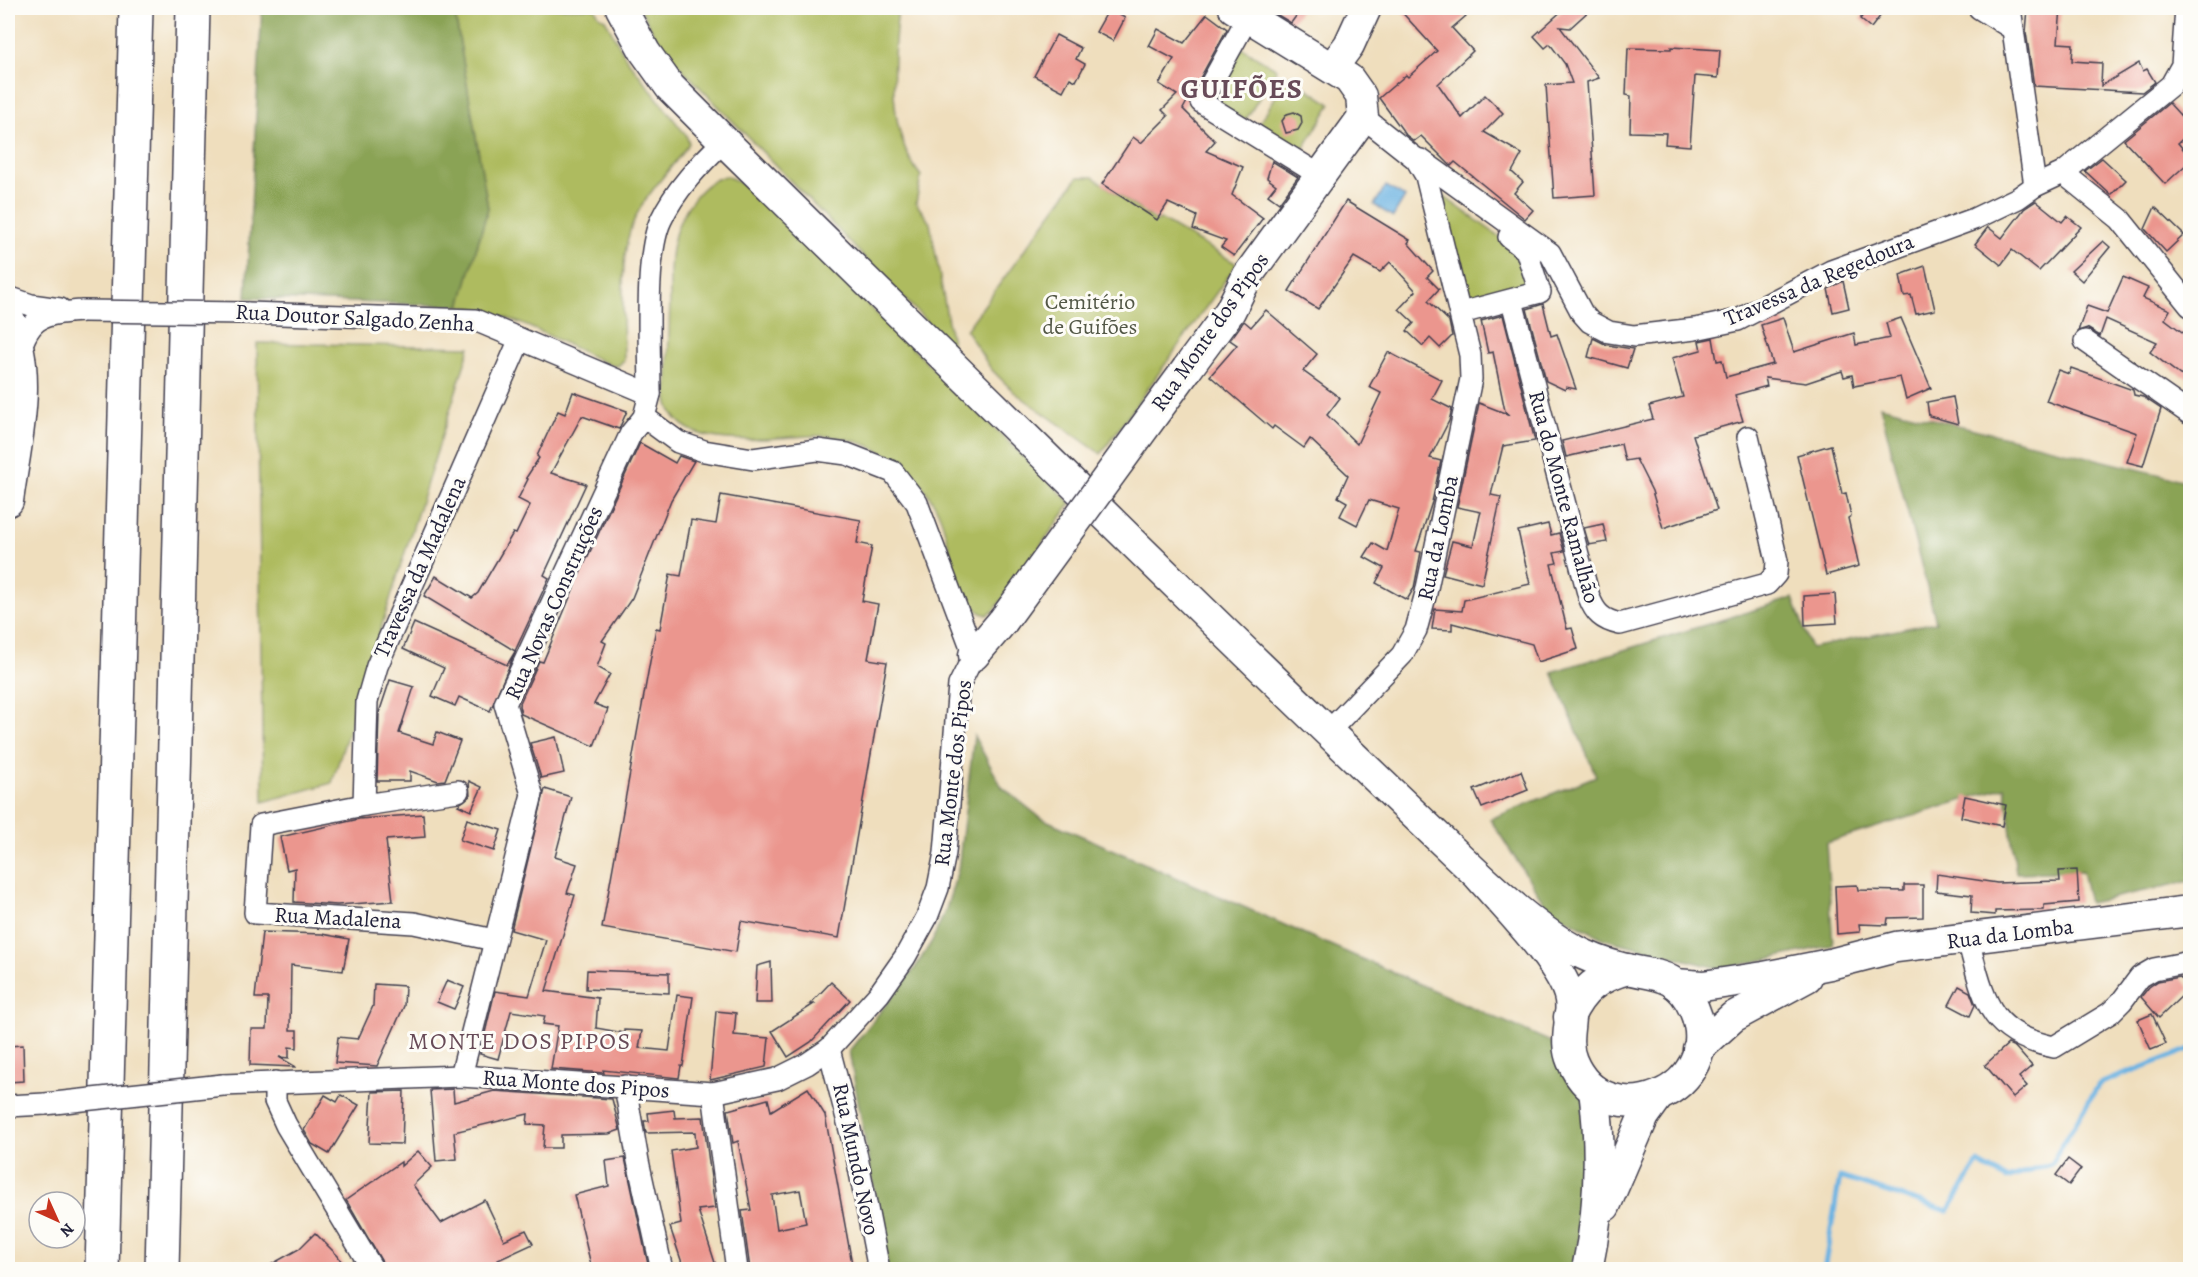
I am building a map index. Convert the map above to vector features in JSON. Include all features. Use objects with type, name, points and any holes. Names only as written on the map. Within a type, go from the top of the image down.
[{"type":"highway","points":[[102,1269],[136,8]]},
{"type":"highway","points":[[162,1269],[193,8]]},
{"type":"main road","points":[[621,8],[645,52],[670,87],[1328,732],[1477,874],[1553,937],[1573,949],[1628,969],[1645,970],[1675,984],[1688,998],[1696,1013],[1700,1031],[1693,1065],[1683,1079],[1671,1090],[1657,1098],[1635,1102],[1614,1100],[1594,1090],[1580,1075],[1570,1058],[1567,1037],[1570,999],[1557,970],[1477,874]]},
{"type":"main road","points":[[1332,68],[1349,45],[1366,8]]},
{"type":"main road","points":[[1241,12],[1332,68],[1356,87],[1364,107],[1363,117]]},
{"type":"main road","name":"Rua Monte dos Pipos","points":[[974,655],[1003,621],[1230,311],[1248,275],[1363,117]]},
{"type":"main road","points":[[8,316],[20,414],[8,501]]},
{"type":"main road","name":"Rua da Lomba","points":[[1675,984],[1703,986],[1830,964],[1896,947],[1968,940],[2190,911]]},
{"type":"main road","name":"Rua da Lomba","points":[[1698,1049],[1733,1017],[1830,964]]},
{"type":"main road","points":[[1569,1017],[1578,999],[1591,984],[1609,974],[1628,969]]},
{"type":"main road","points":[[1587,1269],[1595,1231],[1599,1127],[1594,1090]]},
{"type":"main road","points":[[1595,1231],[1644,1116],[1657,1098]]},
{"type":"street","points":[[1979,8],[2013,29]]},
{"type":"street","points":[[2010,8],[2035,186]]},
{"type":"street","name":"Travessa da Regedoura","points":[[1421,168],[1421,160],[1550,253],[1575,303],[1590,322],[1609,332],[1634,336],[1695,329],[1738,320],[1831,271],[1974,219],[2063,173],[2171,85],[2186,68],[2186,8]]},
{"type":"street","points":[[1241,12],[1200,102],[1321,176]]},
{"type":"street","points":[[1363,117],[1421,168],[1526,250],[1540,292],[1461,313]]},
{"type":"street","points":[[724,141],[676,194],[660,221],[652,249],[650,394],[644,417],[678,442],[724,456],[753,459],[817,450],[847,454],[893,472],[917,503],[974,655]]},
{"type":"street","name":"Rua da Lomba","points":[[1328,732],[1402,655],[1410,643],[1422,613],[1471,379],[1470,355],[1461,313],[1421,168]]},
{"type":"street","points":[[2063,173],[2120,219],[2190,306]]},
{"type":"street","name":"Rua Doutor Salgado Zenha","points":[[8,297],[31,305],[82,311]]},
{"type":"street","name":"Rua do Monte Ramalhão","points":[[1512,301],[1589,597],[1595,612],[1607,621],[1620,624],[1767,584],[1776,574],[1777,561],[1748,437]]},
{"type":"street","name":"Rua Doutor Salgado Zenha","points":[[16,377],[24,336],[32,323],[48,314],[82,311],[247,313],[475,320],[650,394]]},
{"type":"street","name":"Travessa da Madalena","points":[[364,805],[367,701],[377,666],[520,339]]},
{"type":"street","points":[[2085,341],[2190,414]]},
{"type":"street","name":"Rua Novas Construções","points":[[461,1076],[532,794],[505,704],[631,433],[644,417]]},
{"type":"street","name":"Rua Monte dos Pipos","points":[[8,1106],[223,1084],[275,1082],[461,1076],[713,1093],[777,1079],[829,1049],[879,994],[905,957],[927,917],[938,888],[945,853],[959,685],[974,655]]},
{"type":"street","name":"Rua Madalena","points":[[458,791],[364,805],[261,825],[255,913],[414,923],[494,940]]},
{"type":"street","points":[[1968,940],[1991,1011],[2000,1024],[2026,1040],[2054,1047],[2110,1013],[2140,977],[2154,969],[2190,962]]},
{"type":"street","name":"Rua Mundo Novo","points":[[829,1049],[857,1157],[879,1269]]},
{"type":"street","points":[[275,1082],[275,1101],[286,1125],[373,1269]]},
{"type":"street","points":[[625,1086],[638,1161],[662,1269]]},
{"type":"street","points":[[713,1093],[737,1269]]},
{"type":"green space","points":[[262,8],[454,8],[488,208],[460,306],[246,298]]},
{"type":"green space","points":[[454,8],[595,8],[599,16],[605,19],[626,58],[686,135],[689,143],[648,196],[630,231],[623,277],[624,360],[618,366],[610,365],[518,322],[460,306],[488,208]]},
{"type":"green space","points":[[640,8],[898,8],[894,50],[894,95],[897,117],[909,158],[921,176],[916,203],[930,223],[953,349],[661,47]]},
{"type":"green space","points":[[1240,47],[1277,69],[1245,121],[1209,99]]},
{"type":"green space","points":[[1288,76],[1331,104],[1299,156],[1256,129]]},
{"type":"green space","points":[[727,176],[745,185],[1071,503],[994,611],[987,615],[977,610],[968,600],[956,572],[940,516],[928,493],[911,473],[879,450],[853,440],[831,437],[809,436],[750,440],[707,436],[689,429],[675,417],[667,400],[670,267],[673,243],[682,217],[694,198],[709,183]]},
{"type":"green space","name":"Cemitério de Guifões","points":[[1078,177],[1093,177],[1157,222],[1160,219],[1237,264],[1101,454],[1014,392],[991,369],[966,330]]},
{"type":"green space","points":[[1436,191],[1522,253],[1532,287],[1463,305]]},
{"type":"green space","points":[[257,343],[470,347],[332,783],[263,802]]},
{"type":"green space","points":[[1880,406],[2190,482],[2190,881],[2089,903],[2082,871],[2016,873],[2005,787],[1826,843],[1833,945],[1721,969],[1604,939],[1548,909],[1490,819],[1596,776],[1552,672],[1793,598],[1811,648],[1936,622]]},
{"type":"green space","points":[[974,736],[1002,787],[1041,818],[1558,1045],[1593,1120],[1575,1269],[888,1269],[849,1051],[915,968],[932,941],[946,909],[958,870]]},
{"type":"water","points":[[1386,186],[1405,197],[1393,217],[1374,205]]},
{"type":"building","points":[[1266,8],[1302,8],[1291,23]]},
{"type":"building","points":[[1398,8],[1459,8],[1466,16],[1452,28],[1473,51],[1438,84],[1462,118],[1485,95],[1503,113],[1484,132],[1522,154],[1512,172],[1523,182],[1514,193],[1533,210],[1525,219],[1455,162],[1451,166],[1421,136],[1414,141],[1406,135],[1379,98],[1406,75],[1408,77],[1437,51]]},
{"type":"building","points":[[1565,8],[1592,8],[1570,28],[1560,27],[1599,78],[1587,82],[1595,195],[1554,198],[1546,85],[1572,83],[1565,64],[1550,44],[1545,48],[1534,36]]},
{"type":"building","points":[[1869,8],[1881,15],[1871,28],[1860,19]]},
{"type":"building","points":[[2028,8],[2061,8],[2058,43],[2073,44],[2072,61],[2102,63],[2101,86],[2139,63],[2143,71],[2147,69],[2155,82],[2142,92],[2034,86],[2026,32]]},
{"type":"building","points":[[1109,9],[1125,18],[1113,41],[1096,32]]},
{"type":"building","points":[[1207,14],[1227,29],[1183,109],[1215,141],[1206,151],[1243,167],[1232,195],[1263,218],[1234,256],[1221,247],[1226,241],[1193,229],[1197,216],[1168,203],[1157,220],[1102,184],[1133,137],[1141,143],[1168,116],[1162,110],[1177,95],[1159,84],[1174,59],[1149,46],[1158,29],[1184,43]]},
{"type":"building","points":[[1056,35],[1081,48],[1076,59],[1085,64],[1076,81],[1070,78],[1063,91],[1034,76]]},
{"type":"building","points":[[1671,47],[1720,50],[1718,78],[1695,76],[1690,146],[1665,144],[1666,133],[1630,132],[1631,96],[1626,95],[1628,48],[1671,49]]},
{"type":"building","points":[[2169,103],[2190,126],[2190,132],[2178,143],[2190,157],[2190,161],[2165,184],[2124,140]]},
{"type":"building","points":[[1294,112],[1301,116],[1302,123],[1298,130],[1286,133],[1282,121],[1287,114]]},
{"type":"building","points":[[2102,158],[2126,180],[2111,195],[2085,171]]},
{"type":"building","points":[[1272,161],[1298,177],[1279,203],[1268,195],[1276,185],[1267,178]]},
{"type":"building","points":[[1346,201],[1410,240],[1408,243],[1433,271],[1427,277],[1439,289],[1428,301],[1449,321],[1452,336],[1440,348],[1430,338],[1423,346],[1407,331],[1414,323],[1399,309],[1416,291],[1390,262],[1380,272],[1354,257],[1318,309],[1289,291]]},
{"type":"building","points":[[2036,201],[2062,222],[2067,216],[2081,227],[2039,271],[2012,250],[2001,265],[1975,244],[1988,227],[2002,238],[2024,209]]},
{"type":"building","points":[[2155,207],[2184,235],[2166,252],[2145,229]]},
{"type":"building","points":[[2103,241],[2110,247],[2082,281],[2071,271]]},
{"type":"building","points":[[1925,266],[1935,310],[1916,314],[1911,295],[1904,296],[1900,275]]},
{"type":"building","points":[[2123,277],[2148,288],[2143,298],[2170,310],[2165,319],[2190,338],[2190,378],[2180,375],[2150,352],[2157,342],[2106,319],[2100,336],[2087,328],[2078,331],[2087,306],[2107,313]]},
{"type":"building","points":[[1843,281],[1849,308],[1833,312],[1828,289]]},
{"type":"building","points":[[1543,304],[1551,336],[1557,334],[1576,389],[1566,387],[1565,390],[1546,381],[1527,309]]},
{"type":"building","points":[[1266,310],[1317,354],[1303,371],[1340,398],[1327,415],[1357,444],[1381,393],[1369,387],[1388,352],[1442,380],[1432,399],[1452,409],[1449,421],[1430,458],[1441,461],[1432,502],[1416,551],[1421,552],[1414,588],[1407,600],[1376,583],[1384,568],[1364,557],[1373,543],[1387,551],[1399,509],[1369,500],[1357,525],[1340,516],[1347,502],[1338,497],[1348,475],[1310,439],[1304,448],[1274,426],[1272,429],[1210,376],[1237,345],[1230,340],[1244,321],[1251,327]]},
{"type":"building","points":[[1503,315],[1535,441],[1503,446],[1491,495],[1501,497],[1482,584],[1443,574],[1452,541],[1473,546],[1481,512],[1457,507],[1479,403],[1510,415],[1505,411],[1493,352],[1488,353],[1481,321]]},
{"type":"building","points":[[1783,318],[1794,352],[1854,333],[1856,345],[1890,338],[1886,323],[1901,318],[1931,388],[1906,399],[1900,377],[1854,386],[1852,375],[1844,377],[1842,371],[1806,383],[1765,378],[1767,386],[1735,395],[1743,421],[1693,435],[1717,510],[1663,528],[1652,491],[1636,459],[1625,461],[1621,444],[1566,457],[1562,441],[1653,419],[1649,406],[1683,397],[1672,358],[1701,350],[1699,341],[1713,338],[1717,361],[1722,360],[1726,377],[1773,364],[1761,325]]},
{"type":"building","points":[[1593,338],[1607,345],[1633,349],[1627,368],[1588,357]]},
{"type":"building","points":[[2071,368],[2133,390],[2134,395],[2143,397],[2161,409],[2143,466],[2127,462],[2137,433],[2046,401],[2058,370],[2069,374]]},
{"type":"building","points":[[573,392],[627,411],[619,429],[582,416],[551,473],[586,484],[544,575],[549,578],[515,651],[424,596],[436,576],[472,598],[478,593],[513,533],[516,534],[530,505],[518,499],[528,479],[526,478],[539,458],[537,456],[558,411],[565,414]]},
{"type":"building","points":[[1953,397],[1958,424],[1929,416],[1927,402]]},
{"type":"building","points":[[640,443],[675,463],[679,456],[694,461],[671,500],[632,598],[602,641],[606,643],[597,667],[610,674],[594,704],[608,709],[594,746],[521,714],[519,705],[539,661],[543,662],[578,578]]},
{"type":"building","points":[[1831,445],[1842,494],[1846,493],[1851,516],[1848,518],[1859,566],[1826,575],[1797,455]]},
{"type":"building","points":[[721,495],[861,520],[857,543],[872,546],[862,601],[878,604],[868,659],[887,662],[839,938],[741,921],[736,952],[602,928],[656,628],[660,629],[670,574],[681,576],[691,520],[716,524]]},
{"type":"building","points":[[1548,524],[1551,535],[1559,533],[1564,551],[1554,553],[1557,563],[1551,564],[1567,629],[1572,628],[1578,649],[1538,662],[1532,644],[1452,623],[1452,630],[1432,629],[1435,609],[1462,611],[1464,600],[1530,584],[1518,531]]},
{"type":"building","points":[[1603,524],[1607,542],[1589,545],[1584,528]]},
{"type":"building","points":[[1835,594],[1837,623],[1805,625],[1804,596]]},
{"type":"building","points":[[414,623],[507,665],[516,650],[490,711],[459,697],[455,706],[432,696],[444,668],[403,649]]},
{"type":"building","points":[[390,680],[414,687],[399,733],[433,744],[437,732],[460,741],[445,780],[438,781],[410,771],[410,781],[377,781],[379,713]]},
{"type":"building","points":[[556,737],[564,773],[541,778],[530,743]]},
{"type":"building","points":[[1521,771],[1528,790],[1482,808],[1474,790]]},
{"type":"building","points":[[469,781],[482,787],[471,811],[458,805],[470,796]]},
{"type":"building","points":[[545,789],[571,797],[555,857],[577,864],[567,893],[575,895],[546,991],[598,998],[596,1028],[624,1033],[624,1030],[642,1031],[639,1048],[669,1051],[677,995],[693,997],[683,1066],[681,1066],[679,1078],[603,1070],[604,1073],[551,1069],[558,1026],[543,1024],[545,1016],[511,1011],[498,1059],[480,1054],[495,991],[529,996],[546,940],[511,930]]},
{"type":"building","points":[[1965,796],[2006,805],[2002,826],[1961,817]]},
{"type":"building","points":[[423,814],[425,837],[386,840],[393,901],[337,905],[294,902],[295,868],[287,870],[280,837],[359,819]]},
{"type":"building","points":[[467,819],[501,830],[494,851],[460,840]]},
{"type":"building","points":[[2077,870],[2079,902],[2044,905],[2044,910],[1995,911],[1995,915],[1971,913],[1972,895],[1936,891],[1937,874],[1997,883],[2060,881],[2059,871]]},
{"type":"building","points":[[1857,885],[1858,890],[1904,891],[1904,885],[1923,885],[1923,917],[1888,918],[1887,925],[1859,924],[1860,932],[1837,934],[1835,886]]},
{"type":"building","points":[[262,932],[322,934],[349,939],[343,971],[291,965],[290,1030],[297,1030],[297,1048],[289,1047],[289,1058],[279,1057],[296,1067],[250,1065],[251,1029],[267,1029],[268,998],[255,998]]},
{"type":"building","points":[[771,962],[772,1003],[755,1003],[757,966]]},
{"type":"building","points":[[587,970],[669,973],[669,993],[586,989]]},
{"type":"building","points":[[2180,977],[2190,988],[2159,1018],[2141,997],[2158,981]]},
{"type":"building","points":[[447,980],[464,987],[454,1009],[437,1002]]},
{"type":"building","points":[[831,982],[850,1000],[811,1042],[788,1057],[772,1031],[814,1004],[810,1004]]},
{"type":"building","points":[[374,984],[405,986],[404,1006],[377,1066],[335,1063],[338,1037],[358,1039],[373,1006]]},
{"type":"building","points":[[1959,986],[1970,992],[1975,1005],[1970,1016],[1949,1005]]},
{"type":"building","points":[[716,1011],[736,1013],[734,1035],[769,1038],[766,1067],[710,1080]]},
{"type":"building","points":[[2152,1014],[2166,1044],[2151,1050],[2138,1020]]},
{"type":"building","points":[[2008,1044],[2015,1047],[2032,1066],[2019,1077],[2027,1086],[2013,1098],[1985,1065]]},
{"type":"building","points":[[23,1045],[24,1081],[8,1082],[8,1046]]},
{"type":"building","points":[[808,1088],[825,1115],[853,1269],[750,1269],[742,1211],[751,1210],[738,1141],[733,1143],[728,1110],[768,1099],[771,1111]],"holes":[[[800,1190],[806,1223],[777,1229],[772,1195]]]},
{"type":"building","points":[[453,1089],[454,1102],[494,1091],[612,1099],[620,1130],[609,1134],[561,1135],[561,1148],[543,1148],[545,1125],[527,1124],[528,1114],[454,1132],[457,1159],[436,1161],[430,1090]]},
{"type":"building","points":[[404,1091],[402,1144],[369,1143],[372,1092]]},
{"type":"building","points":[[325,1095],[337,1102],[341,1095],[359,1105],[329,1154],[312,1144],[304,1130]]},
{"type":"building","points":[[674,1110],[675,1118],[703,1117],[715,1208],[698,1210],[717,1269],[684,1269],[670,1227],[681,1224],[671,1151],[696,1147],[695,1132],[646,1133],[644,1121],[649,1121],[648,1113]]},
{"type":"building","points":[[418,1151],[432,1167],[413,1185],[441,1223],[485,1200],[504,1240],[526,1230],[533,1244],[498,1260],[502,1269],[386,1269],[346,1200],[401,1162],[401,1166]]},
{"type":"building","points":[[625,1158],[649,1269],[592,1269],[574,1195],[609,1186],[606,1161]]},
{"type":"building","points":[[2068,1159],[2081,1169],[2069,1185],[2056,1175]]},
{"type":"building","points":[[315,1233],[338,1256],[346,1269],[263,1269],[299,1249]]},
{"type":"waterway","points":[[1824,1270],[1840,1177],[1948,1211],[1978,1163],[2007,1179],[2051,1164],[2099,1084],[2190,1049]]},
{"type":"district","name":"GUIFÕES","points":[[1242,89]]},
{"type":"district","name":"MONTE DOS PIPOS","points":[[520,1041]]}]
